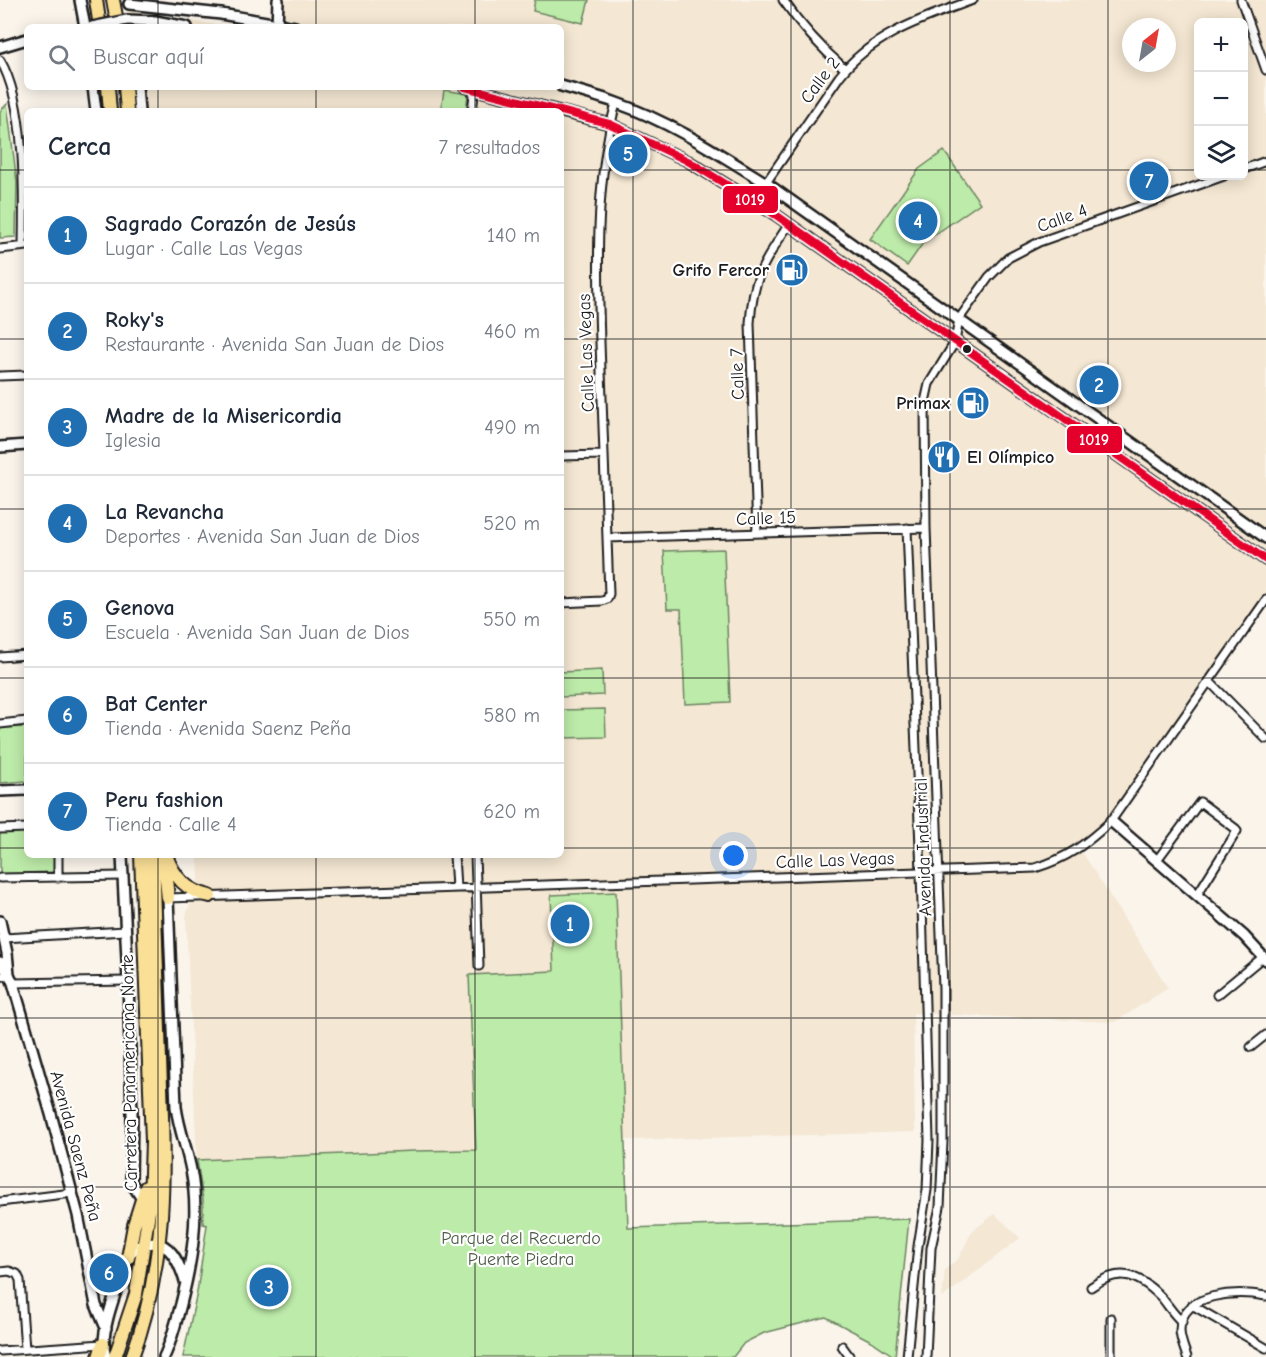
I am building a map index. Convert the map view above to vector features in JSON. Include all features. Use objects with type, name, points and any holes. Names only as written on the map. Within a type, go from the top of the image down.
[{"type":"highway","points":[[96,0],[100,24]]},
{"type":"highway","points":[[113,0],[128,23]]},
{"type":"highway","points":[[108,90],[110,108]]},
{"type":"highway","points":[[125,90],[127,108]]},
{"type":"highway","name":"Carretera Panamericana Norte","points":[[115,1357],[136,1294],[145,1244],[152,1171],[143,858]]},
{"type":"highway","name":"Carretera Panamericana Norte","points":[[132,1357],[150,1300],[160,1244],[164,1165],[143,858]]},
{"type":"highway","points":[[165,858],[168,898]]},
{"type":"highway","points":[[166,858],[175,875],[185,885],[200,894],[210,896]]},
{"type":"highway","points":[[128,1258],[134,1225],[152,1171]]},
{"type":"highway","points":[[99,1357],[103,1344]]},
{"type":"main road","points":[[277,24],[278,0]]},
{"type":"main road","points":[[78,1],[84,24]]},
{"type":"main road","points":[[171,24],[155,21],[128,23],[129,2],[216,13],[272,24]]},
{"type":"main road","points":[[0,47],[24,40]]},
{"type":"main road","points":[[564,87],[616,102],[669,126],[766,183],[1266,538]]},
{"type":"main road","points":[[93,90],[96,108]]},
{"type":"main road","points":[[138,90],[139,108]]},
{"type":"main road","points":[[480,90],[549,108]]},
{"type":"main road","points":[[564,112],[610,124],[688,161],[754,200],[1266,560]]},
{"type":"main road","points":[[776,215],[787,198]]},
{"type":"main road","points":[[0,447],[24,445]]},
{"type":"main road","points":[[0,791],[24,790]]},
{"type":"main road","points":[[1111,821],[1244,936],[1265,959]]},
{"type":"main road","points":[[122,858],[132,1114],[131,1182],[142,1199]]},
{"type":"main road","points":[[164,1357],[172,1338],[186,1283],[194,1232],[195,1205],[191,1171],[176,1107],[168,898]]},
{"type":"main road","name":"Avenida Saenz Peña","points":[[0,921],[4,938],[7,978]]},
{"type":"main road","name":"Avenida Saenz Peña","points":[[0,962],[51,1114],[72,1193],[96,1305],[106,1318],[103,1344]]},
{"type":"main road","points":[[106,1318],[128,1258],[134,1249],[145,1244],[160,1244],[170,1251],[186,1283]]},
{"type":"main road","points":[[103,1344],[106,1357]]},
{"type":"street","points":[[783,0],[822,49],[845,69]]},
{"type":"street","name":"Calle 2","points":[[754,200],[845,69],[872,45],[903,27],[973,0]]},
{"type":"street","points":[[1241,0],[1266,70]]},
{"type":"street","points":[[0,60],[16,105],[24,212]]},
{"type":"street","points":[[472,90],[472,108]]},
{"type":"street","name":"Calle Las Vegas","points":[[564,603],[602,601],[607,599],[609,594],[599,308],[600,196],[610,124],[616,102]]},
{"type":"street","points":[[1248,167],[1266,160]]},
{"type":"street","name":"Calle 4","points":[[955,342],[959,319],[988,277],[1008,258],[1023,249],[1213,180]]},
{"type":"street","name":"Calle 7","points":[[757,533],[751,307],[759,273],[789,224]]},
{"type":"street","points":[[0,249],[24,246]]},
{"type":"street","name":"Avenida Industrial","points":[[926,1357],[931,1248],[940,1207],[943,1142],[943,989],[926,528],[925,402],[933,376],[955,342]]},
{"type":"street","points":[[0,376],[24,375]]},
{"type":"street","points":[[564,456],[604,455]]},
{"type":"street","points":[[907,528],[921,872],[928,1150],[927,1190],[918,1246],[907,1357]]},
{"type":"street","name":"Calle 15","points":[[607,538],[926,528]]},
{"type":"street","name":"Calle Las Vegas","points":[[168,898],[938,872],[1035,867],[1054,862],[1073,853],[1111,821],[1266,600]]},
{"type":"street","points":[[0,657],[24,655]]},
{"type":"street","points":[[1209,681],[1266,739]]},
{"type":"street","points":[[0,724],[24,722]]},
{"type":"street","points":[[1157,860],[1200,802],[1236,829],[1197,895]]},
{"type":"street","points":[[0,829],[24,828]]},
{"type":"street","points":[[58,858],[58,878]]},
{"type":"street","points":[[454,858],[456,888]]},
{"type":"street","points":[[475,858],[479,966]]},
{"type":"street","points":[[0,878],[123,876]]},
{"type":"street","points":[[4,938],[125,931]]},
{"type":"street","points":[[1217,995],[1265,959]]},
{"type":"street","points":[[7,978],[128,981]]},
{"type":"street","points":[[1251,1047],[1266,1035]]},
{"type":"street","points":[[0,1202],[72,1193]]},
{"type":"street","points":[[0,1272],[9,1271],[16,1274],[20,1280],[25,1349]]},
{"type":"street","points":[[1091,1287],[1111,1275],[1122,1274],[1148,1286],[1162,1298],[1170,1311],[1182,1322]]},
{"type":"street","points":[[1187,1357],[1180,1329],[1192,1305],[1232,1293],[1266,1296]]},
{"type":"street","points":[[1192,1305],[1266,1348]]},
{"type":"street","points":[[1111,1318],[1111,1357]]},
{"type":"street","points":[[0,1351],[103,1344]]},
{"type":"street","points":[[842,1346],[850,1357]]},
{"type":"shaded area","points":[[280,0],[1266,0],[1266,603],[1114,818],[1081,850],[1168,988],[1115,1022],[913,1013],[915,1132],[625,1140],[616,892],[552,895],[554,971],[469,975],[476,1150],[197,1160],[186,916],[199,877],[198,858],[564,858],[564,108],[134,108],[133,90],[564,90],[564,24],[277,24]]},
{"type":"shaded area","points":[[127,10],[212,24],[128,24]]},
{"type":"shaded area","points":[[995,1214],[1020,1238],[942,1298],[945,1270],[959,1258],[972,1231]]},
{"type":"green space","points":[[535,0],[589,0],[583,23],[533,11]]},
{"type":"green space","points":[[444,90],[468,94],[466,108],[441,108]]},
{"type":"green space","points":[[7,104],[17,182],[16,237],[0,238],[0,111]]},
{"type":"green space","points":[[944,151],[980,203],[923,243],[907,266],[870,239],[919,169]]},
{"type":"green space","points":[[724,549],[730,702],[685,704],[681,609],[667,609],[664,551]]},
{"type":"green space","points":[[602,670],[603,695],[564,697],[564,672]]},
{"type":"green space","points":[[605,709],[606,737],[564,738],[564,710]]},
{"type":"green space","points":[[24,727],[24,781],[0,783],[0,728]]},
{"type":"green space","points":[[24,827],[24,858],[62,858],[62,876],[0,878],[0,829]]},
{"type":"green space","name":"Parque del Recuerdo Puente Piedra","points":[[616,892],[628,1228],[909,1219],[895,1357],[873,1342],[826,1317],[764,1333],[744,1343],[733,1357],[183,1357],[197,1292],[207,1225],[203,1224],[203,1200],[197,1160],[476,1150],[469,975],[554,971],[551,895]]},
{"type":"transit line","name":"1019","points":[[477,90],[547,108]]},
{"type":"transit line","name":"1019","points":[[564,112],[610,124],[688,161],[776,215],[1266,560]]},
{"type":"place","name":"Genova","points":[[628,154]]},
{"type":"place","name":"Peru fashion","points":[[1149,181]]},
{"type":"place","name":"La Revancha","points":[[918,221]]},
{"type":"place","name":"Grifo Fercor","points":[[792,270]]},
{"type":"place","name":"Roky's","points":[[1099,385]]},
{"type":"place","name":"Primax","points":[[973,403]]},
{"type":"place","name":"El Olímpico","points":[[944,457]]},
{"type":"place","name":"Sagrado Corazón de Jesús","points":[[570,924]]},
{"type":"place","name":"Bat Center","points":[[109,1273]]},
{"type":"place","name":"Madre de la Misericordia","points":[[269,1287]]}]
